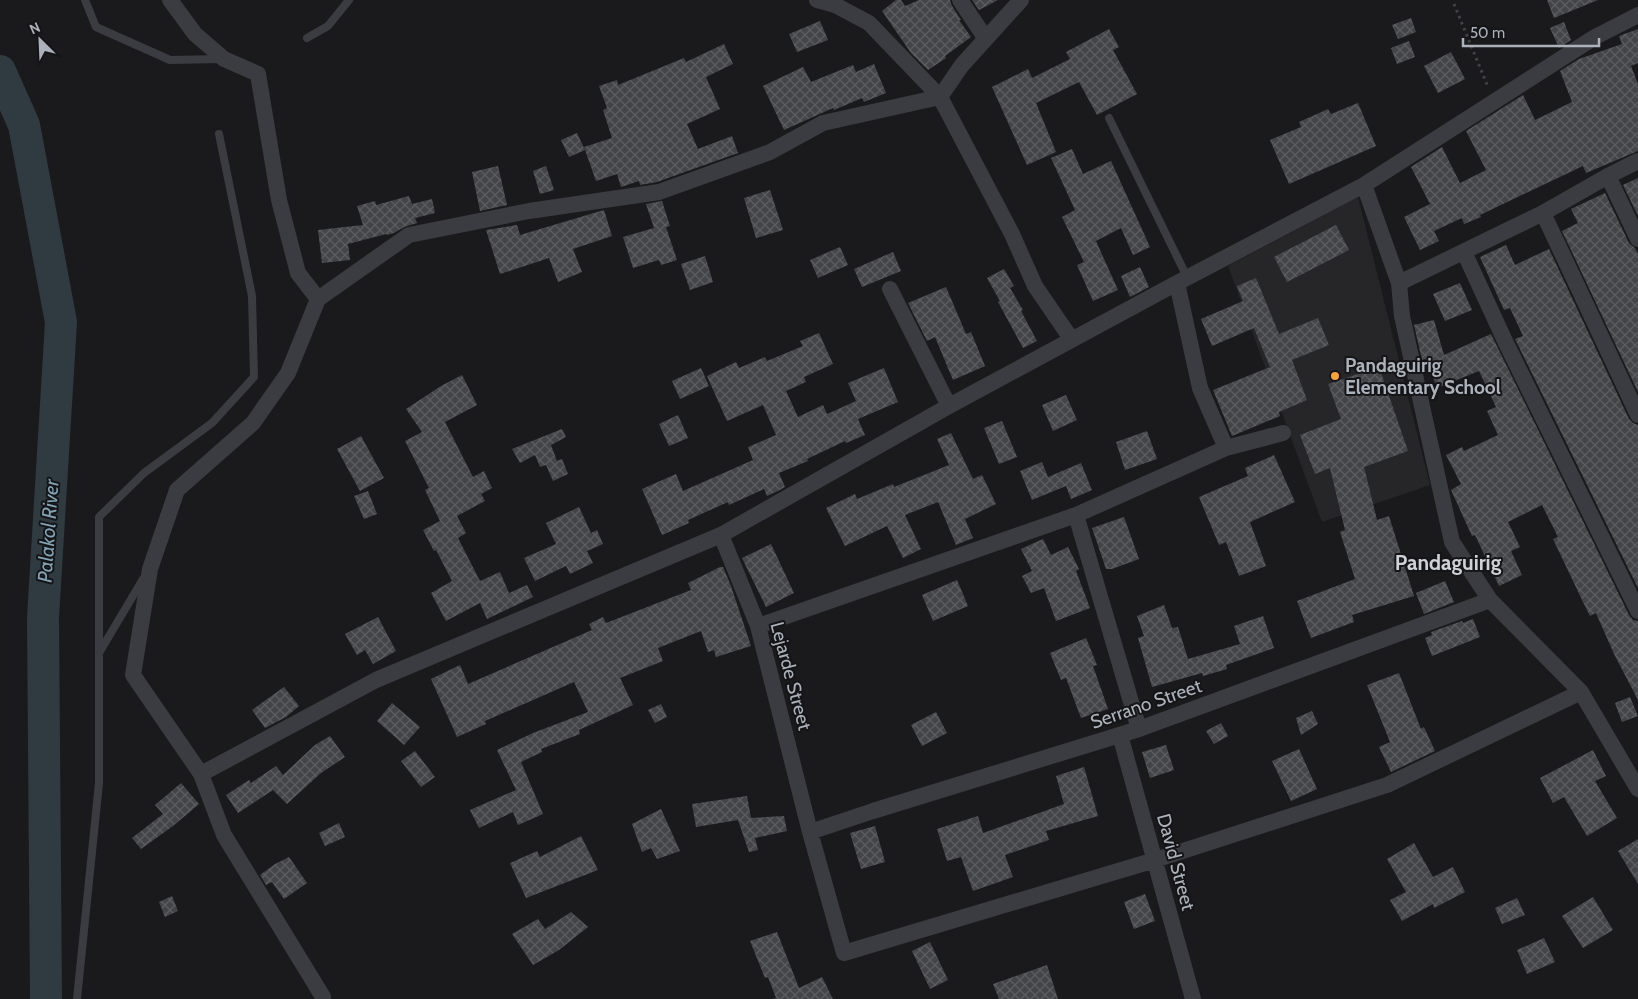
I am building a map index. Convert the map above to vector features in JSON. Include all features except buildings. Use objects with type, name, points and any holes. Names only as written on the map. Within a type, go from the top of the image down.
[{"type":"street","points":[[170,0],[195,34],[224,59],[258,74],[279,200],[298,273],[318,299]]},
{"type":"street","points":[[817,0],[835,5],[869,23],[940,97],[1012,234],[1035,286],[1072,340]]},
{"type":"street","points":[[960,0],[986,39]]},
{"type":"street","points":[[323,997],[224,835],[201,774],[133,675],[150,569],[177,490],[253,423],[288,373],[318,299],[409,235],[529,211],[659,192],[770,152],[823,123],[940,97],[962,65],[1021,0]]},
{"type":"street","points":[[201,774],[376,680],[721,535],[949,406],[1182,280],[1364,185],[1595,37],[1638,16]]},
{"type":"street","points":[[1399,283],[1544,213],[1638,161]]},
{"type":"street","points":[[1608,176],[1638,239]]},
{"type":"street","points":[[1364,185],[1399,283],[1402,316],[1452,542],[1490,600],[1581,692],[1638,789]]},
{"type":"street","points":[[1544,213],[1638,415]]},
{"type":"street","points":[[1464,252],[1505,341],[1638,611]]},
{"type":"street","points":[[1182,280],[1200,388],[1226,448]]},
{"type":"street","points":[[890,289],[949,406]]},
{"type":"street","points":[[758,626],[1076,515],[1226,448],[1283,433]]},
{"type":"street","points":[[1076,515],[1139,729]]},
{"type":"street","name":"Lejarde Street","points":[[721,535],[758,626],[810,832],[844,953],[1155,860]]},
{"type":"street","name":"Serrano Street","points":[[810,832],[1139,729],[1490,600]]},
{"type":"street","points":[[1155,860],[1388,785],[1581,692]]},
{"type":"street","name":"David Street","points":[[1120,735],[1193,999]]},
{"type":"lane","points":[[85,0],[96,27],[170,60],[224,59]]},
{"type":"lane","points":[[307,38],[328,26],[349,0]]},
{"type":"lane","points":[[1109,118],[1182,280]]},
{"type":"lane","points":[[77,999],[98,783],[99,517],[144,473],[212,424],[254,377],[252,296],[219,134]]},
{"type":"lane","points":[[98,655],[150,569]]},
{"type":"path","points":[[1454,4],[1494,102]]},
{"type":"shaded area","name":"Pandaguirig Elementary School","points":[[1358,197],[1430,485],[1322,522],[1228,266]]},
{"type":"waterway","name":"Palakol River","points":[[0,71],[24,125],[61,322],[43,617],[46,999]]},
{"type":"place","name":"Pandaguirig Elementary School","points":[[1335,376]]},
{"type":"district","name":"Pandaguirig","points":[[1448,562]]}]
